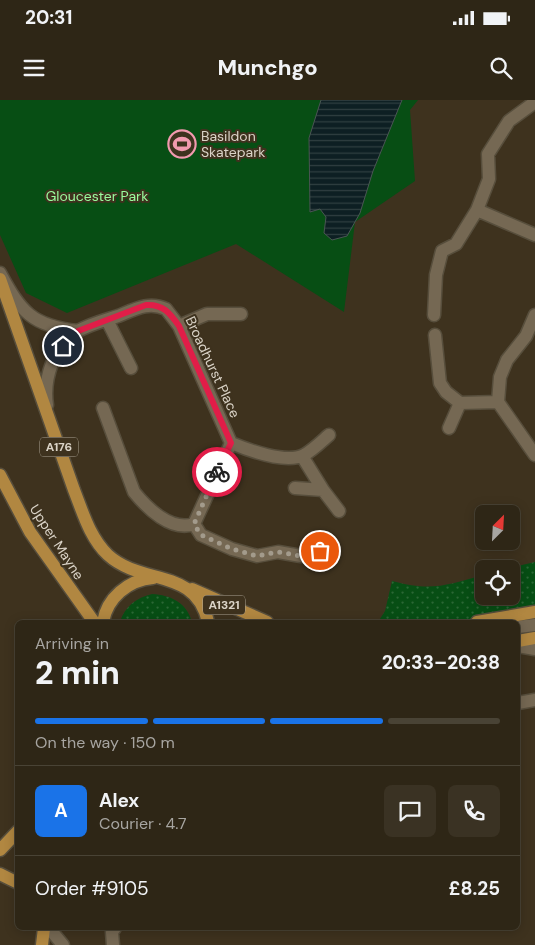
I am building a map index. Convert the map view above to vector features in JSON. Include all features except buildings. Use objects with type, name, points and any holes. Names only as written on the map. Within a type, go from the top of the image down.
[{"type":"main road","name":"A176","points":[[0,279],[85,518],[100,546],[109,556],[132,571],[183,585],[201,603],[207,620]]},
{"type":"main road","name":"Upper Mayne","points":[[0,474],[30,532],[93,620]]},
{"type":"main road","name":"A176","points":[[103,620],[104,614],[113,598],[127,586],[145,579],[161,578]]},
{"type":"main road","name":"A1321","points":[[183,585],[230,608],[262,620]]},
{"type":"main road","points":[[488,620],[535,612]]},
{"type":"main road","points":[[520,641],[535,638]]},
{"type":"main road","points":[[0,850],[15,834]]},
{"type":"main road","points":[[0,874],[15,882]]},
{"type":"main road","points":[[42,945],[44,930]]},
{"type":"street","points":[[434,314],[436,275],[442,251],[456,244],[478,210],[490,179],[488,154],[509,121],[535,102]]},
{"type":"street","points":[[478,210],[535,235]]},
{"type":"street","name":"Broadhurst Place","points":[[0,273],[25,311],[36,321],[57,329],[78,331],[146,305],[155,305],[166,310],[179,326],[231,443]]},
{"type":"street","points":[[179,326],[207,314],[241,314]]},
{"type":"street","points":[[535,315],[526,336],[507,360],[500,377],[498,402],[535,455]]},
{"type":"street","points":[[107,320],[131,368]]},
{"type":"street","name":"Broadhurst Place","points":[[48,413],[45,388],[47,375],[57,354],[78,331]]},
{"type":"street","points":[[435,335],[440,383],[446,392],[460,403],[498,402]]},
{"type":"street","points":[[449,428],[460,403]]},
{"type":"street","points":[[103,408],[134,492],[153,512],[174,524],[183,527],[194,524]]},
{"type":"street","points":[[194,524],[231,443],[274,457],[302,456],[329,436]]},
{"type":"street","points":[[302,456],[323,490],[339,511]]},
{"type":"street","points":[[295,488],[323,490]]},
{"type":"street","points":[[194,524],[201,535],[232,549],[257,556],[278,552],[301,556],[320,551],[329,553]]},
{"type":"street","points":[[520,627],[535,624]]},
{"type":"street","points":[[520,646],[535,649]]},
{"type":"street","points":[[52,930],[63,945]]},
{"type":"street","points":[[113,945],[114,930]]},
{"type":"green space","name":"Gloucester Park","points":[[0,100],[418,100],[410,110],[415,181],[355,222],[344,312],[236,244],[67,313],[26,293],[0,235]]},
{"type":"green space","points":[[535,562],[535,609],[466,620],[379,620],[385,611],[392,581],[429,587],[475,577],[475,605],[520,605],[520,566]]},
{"type":"green space","points":[[152,594],[172,598],[182,605],[191,620],[121,620],[128,607],[141,598]]},
{"type":"shaded area","points":[[321,100],[402,100],[373,171],[360,213],[347,236],[332,240],[324,233],[326,217],[320,209],[310,212],[309,138]]},
{"type":"way so far","points":[[217,472],[194,524],[201,535],[232,549],[257,556],[278,552],[301,556],[320,551]]},
{"type":"place","name":"Basildon Skatepark","points":[[182,144]]},
{"type":"route","points":[[63,346],[78,331],[146,305],[164,308],[179,326],[231,443],[217,472]]}]
